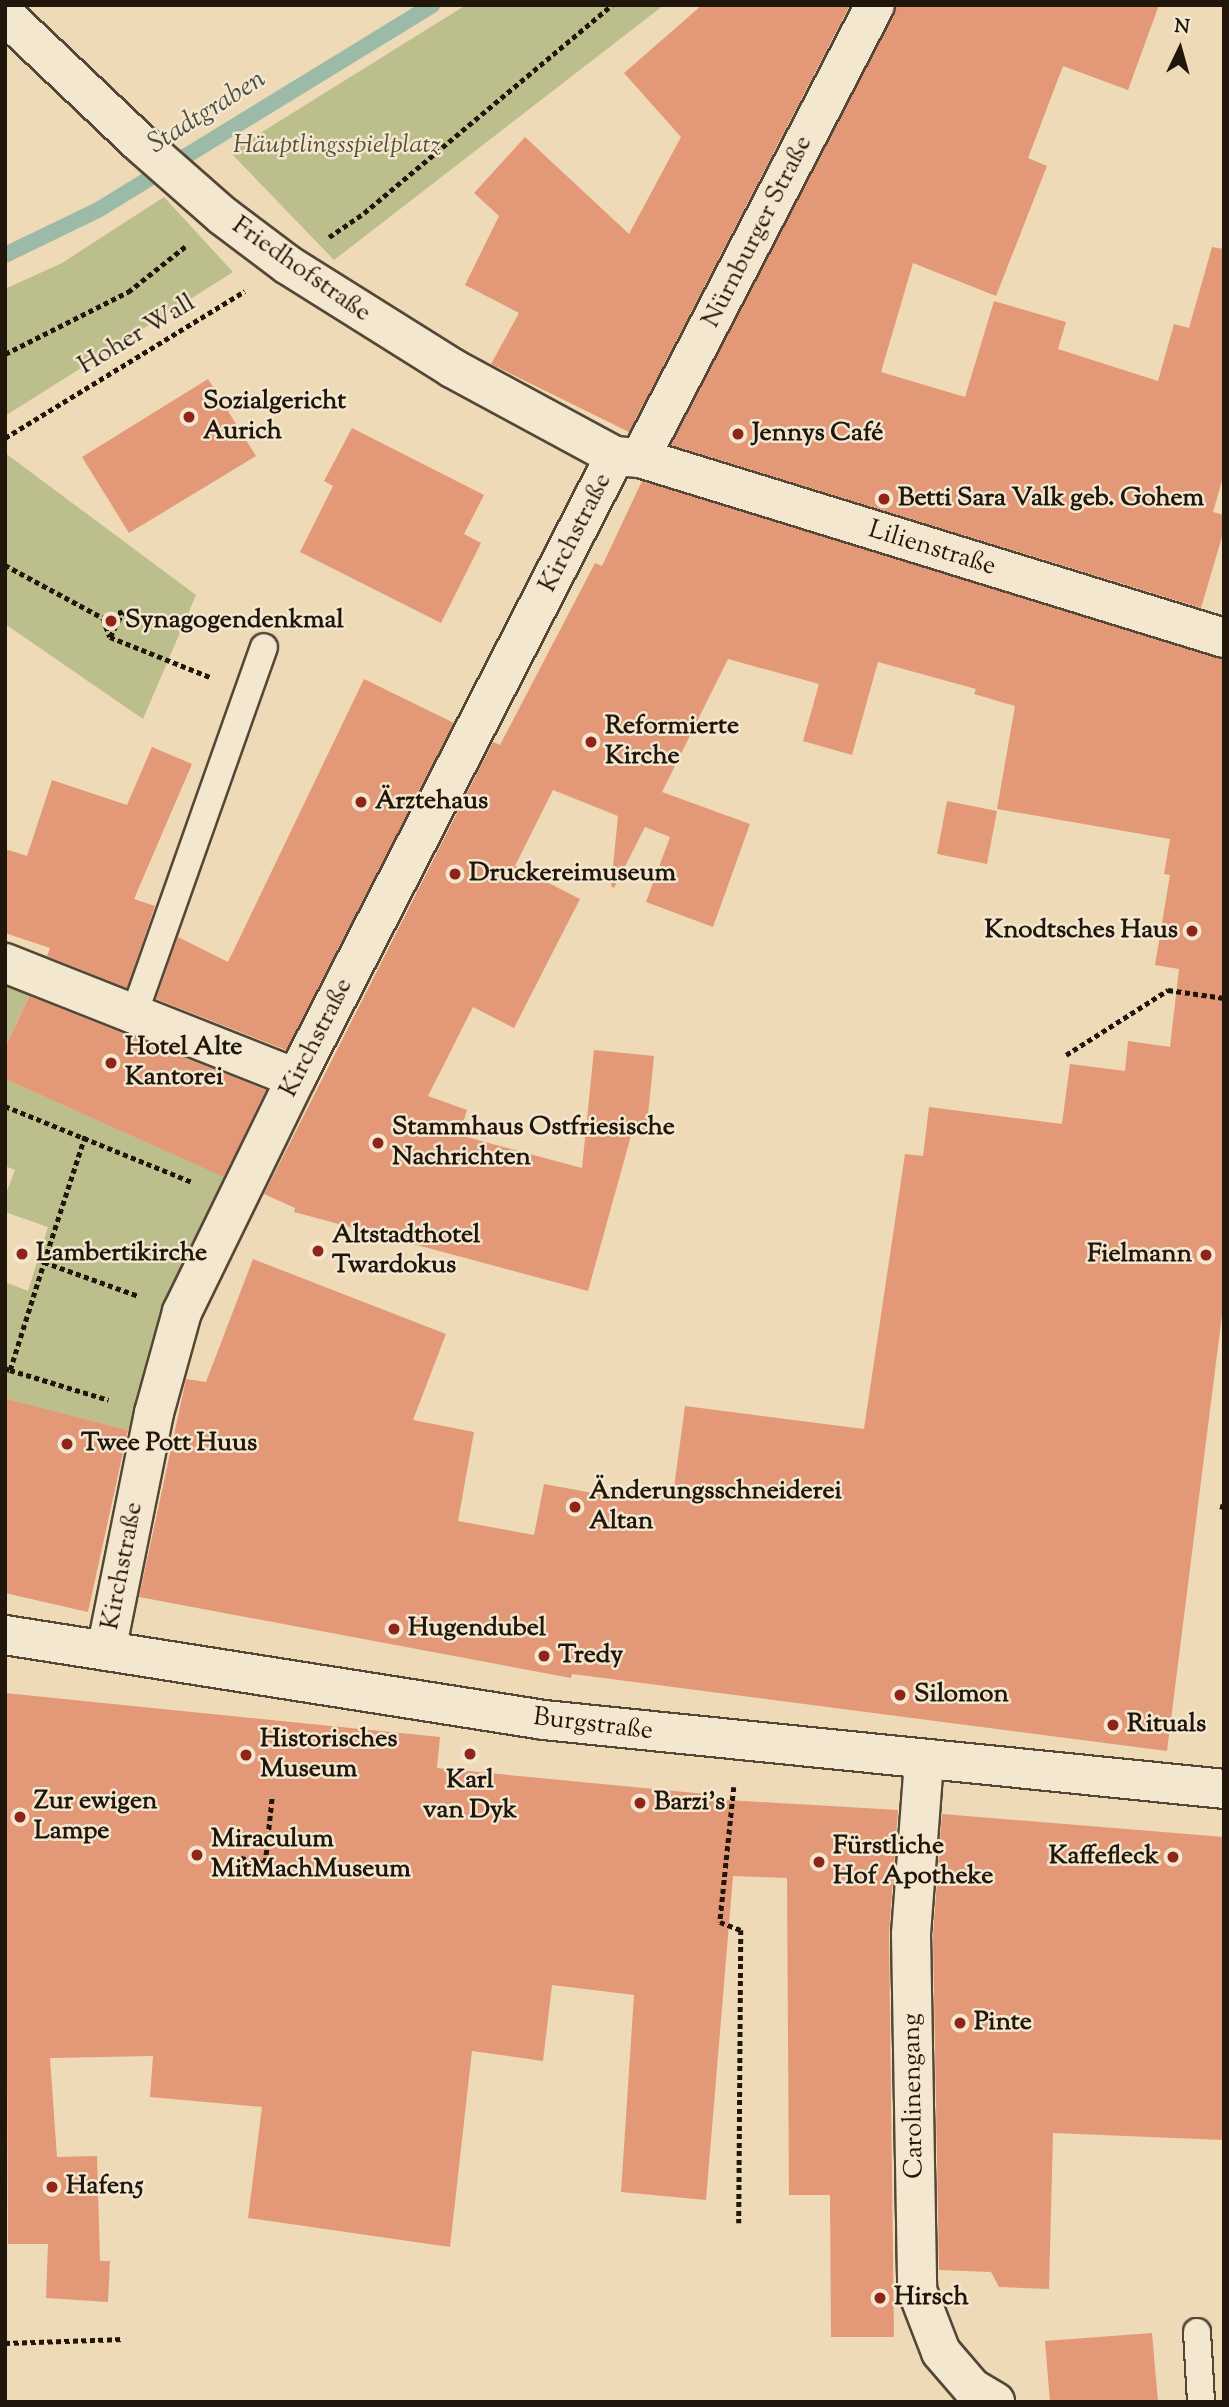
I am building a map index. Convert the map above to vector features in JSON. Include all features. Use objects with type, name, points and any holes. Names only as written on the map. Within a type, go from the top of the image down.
[{"type":"street","name":"Nürnburger Straße","points":[[628,457],[875,5]]},
{"type":"street","name":"Friedhofstraße","points":[[5,15],[141,144],[223,216],[288,265],[452,368],[628,457]]},
{"type":"street","name":"Lilienstraße","points":[[628,457],[1224,638]]},
{"type":"street","name":"Kirchstraße","points":[[106,1651],[154,1413],[183,1312],[296,1078],[628,457]]},
{"type":"street","points":[[5,963],[296,1078]]},
{"type":"street","name":"Burgstraße","points":[[5,1634],[544,1720],[924,1761],[1224,1789]]},
{"type":"street","name":"Carolinengang","points":[[924,1761],[911,1934],[918,2290],[941,2352],[972,2388],[995,2402]]},
{"type":"lane","points":[[134,1014],[264,647]]},
{"type":"lane","points":[[1197,2332],[1201,2402]]},
{"type":"path","name":"Hoher Wall","points":[[5,438],[288,265],[364,213],[612,5]]},
{"type":"path","name":"Hoher Wall","points":[[5,354],[128,292],[223,216]]},
{"type":"path","points":[[5,565],[103,618],[110,637],[247,691]]},
{"type":"path","points":[[103,618],[123,612],[110,637]]},
{"type":"path","points":[[1066,1055],[1168,990],[1224,998]]},
{"type":"path","points":[[5,1106],[85,1136],[235,1201]]},
{"type":"path","points":[[85,1136],[8,1369],[154,1413]]},
{"type":"path","points":[[44,1262],[183,1312]]},
{"type":"path","points":[[739,1741],[720,1922],[741,1930],[739,2223]]},
{"type":"path","points":[[240,1858],[265,1863],[272,1796]]},
{"type":"path","points":[[5,2343],[124,2339]]},
{"type":"green space","name":"Häuptlingsspielplatz","points":[[466,5],[664,5],[334,260],[230,152]]},
{"type":"green space","points":[[164,197],[233,272],[5,416],[5,289],[62,263]]},
{"type":"green space","points":[[5,453],[196,595],[143,719],[5,624]]},
{"type":"green space","points":[[5,963],[35,982],[5,1048]]},
{"type":"green space","points":[[5,1079],[243,1185],[133,1431],[5,1400],[5,1282],[28,1291],[48,1227],[5,1212],[5,1196],[15,1170],[5,1166]]},
{"type":"building","points":[[702,5],[850,5],[629,432],[491,364],[519,313],[465,285],[499,216],[474,193],[525,137],[629,234],[681,137],[624,73]]},
{"type":"building","points":[[897,5],[1159,5],[1128,90],[1063,66],[1028,158],[1047,166],[996,296],[913,263],[881,372],[965,397],[994,301],[1066,322],[1058,349],[1158,381],[1174,324],[1189,328],[1212,247],[1224,249],[1224,474],[1213,512],[1224,515],[1224,530],[1201,608],[671,445]]},
{"type":"building","name":"Sozialgericht Aurich","points":[[208,379],[256,456],[129,533],[82,457]]},
{"type":"building","points":[[352,428],[484,495],[464,534],[481,543],[441,623],[300,552],[333,486],[324,481]]},
{"type":"building","points":[[642,481],[1224,659],[1224,1299],[1167,1751],[572,1674],[571,1678],[139,1597],[186,1379],[206,1382],[253,1259],[446,1334],[413,1420],[474,1432],[458,1521],[534,1535],[544,1484],[609,1496],[611,1487],[673,1495],[685,1406],[864,1429],[905,1154],[923,1156],[929,1107],[1062,1124],[1070,1064],[1125,1071],[1128,1041],[1170,1047],[1179,969],[1155,965],[1170,875],[1164,874],[1170,839],[997,809],[1015,706],[974,694],[976,689],[878,662],[852,755],[803,741],[819,684],[728,659],[662,792],[750,824],[713,927],[646,902],[670,837],[645,827],[614,888],[611,886],[618,816],[553,790],[515,866],[580,899],[514,1028],[473,1007],[428,1096],[467,1110],[459,1135],[582,1168],[594,1050],[654,1056],[646,1134],[632,1132],[588,1291],[294,1212],[295,1208],[264,1194],[493,742],[500,745],[595,563],[602,566]]},
{"type":"building","name":"Ärztehaus","points":[[364,679],[454,723],[286,1050],[156,999],[178,937],[228,962]]},
{"type":"building","points":[[152,747],[192,764],[134,899],[155,906],[127,988],[47,956],[50,948],[5,933],[5,849],[27,856],[52,780],[127,805]]},
{"type":"building","points":[[947,801],[997,811],[987,864],[937,854]]},
{"type":"building","name":"Hotel Alte Kantorei","points":[[29,996],[266,1090],[224,1177],[5,1079],[5,1048]]},
{"type":"building","points":[[5,1399],[128,1430],[88,1612],[5,1593]]},
{"type":"building","points":[[5,1693],[440,1737],[437,1768],[726,1796],[726,1800],[898,1810],[889,1934],[894,2337],[831,2337],[830,2195],[789,2195],[787,1878],[733,1876],[706,2200],[621,2192],[634,1995],[552,1985],[543,2061],[472,2051],[450,2247],[248,2218],[262,2107],[150,2097],[153,2056],[50,2058],[57,2157],[97,2156],[100,2261],[110,2261],[108,2302],[46,2298],[48,2244],[8,2244]]},
{"type":"building","points":[[942,1814],[1224,1837],[1224,2140],[1053,2133],[1049,2289],[999,2287],[991,2272],[939,2270],[933,1935]]},
{"type":"building","points":[[1152,2333],[1158,2402],[1050,2402],[1045,2341]]},
{"type":"waterway","name":"Stadtgraben","points":[[5,255],[98,210],[432,5]]},
{"type":"place","name":"Sozialgericht Aurich","points":[[189,417]]},
{"type":"place","name":"Jennys Café","points":[[738,434]]},
{"type":"place","name":"Betti Sara Valk geb. Gohem","points":[[884,499]]},
{"type":"place","name":"Synagogendenkmal","points":[[111,621]]},
{"type":"place","name":"Reformierte Kirche","points":[[591,742]]},
{"type":"place","name":"Ärztehaus","points":[[361,802]]},
{"type":"place","name":"Druckereimuseum","points":[[455,874]]},
{"type":"place","name":"Knodtsches Haus","points":[[1192,931]]},
{"type":"place","name":"Hotel Alte Kantorei","points":[[111,1063]]},
{"type":"place","name":"Stammhaus Ostfriesische Nachrichten","points":[[378,1143]]},
{"type":"place","name":"Altstadthotel Twardokus","points":[[318,1251]]},
{"type":"place","name":"Lambertikirche","points":[[22,1254]]},
{"type":"place","name":"Fielmann","points":[[1206,1255]]},
{"type":"place","name":"Twee Pott Huus","points":[[67,1444]]},
{"type":"place","name":"Änderungsschneiderei Altan","points":[[575,1507]]},
{"type":"place","name":"Hugendubel","points":[[394,1629]]},
{"type":"place","name":"Tredy","points":[[544,1656]]},
{"type":"place","name":"Silomon","points":[[900,1695]]},
{"type":"place","name":"Rituals","points":[[1113,1725]]},
{"type":"place","name":"Karl van Dyk","points":[[470,1754]]},
{"type":"place","name":"Historisches Museum","points":[[246,1755]]},
{"type":"place","name":"Barzi's","points":[[640,1803]]},
{"type":"place","name":"Zur ewigen Lampe","points":[[20,1817]]},
{"type":"place","name":"Miraculum MitMachMuseum","points":[[197,1855]]},
{"type":"place","name":"Kaffefleck","points":[[1173,1857]]},
{"type":"place","name":"Fürstliche Hof Apotheke","points":[[819,1862]]},
{"type":"place","name":"Pinte","points":[[960,2023]]},
{"type":"place","name":"Hafen5","points":[[52,2187]]},
{"type":"place","name":"Hirsch","points":[[880,2298]]}]
